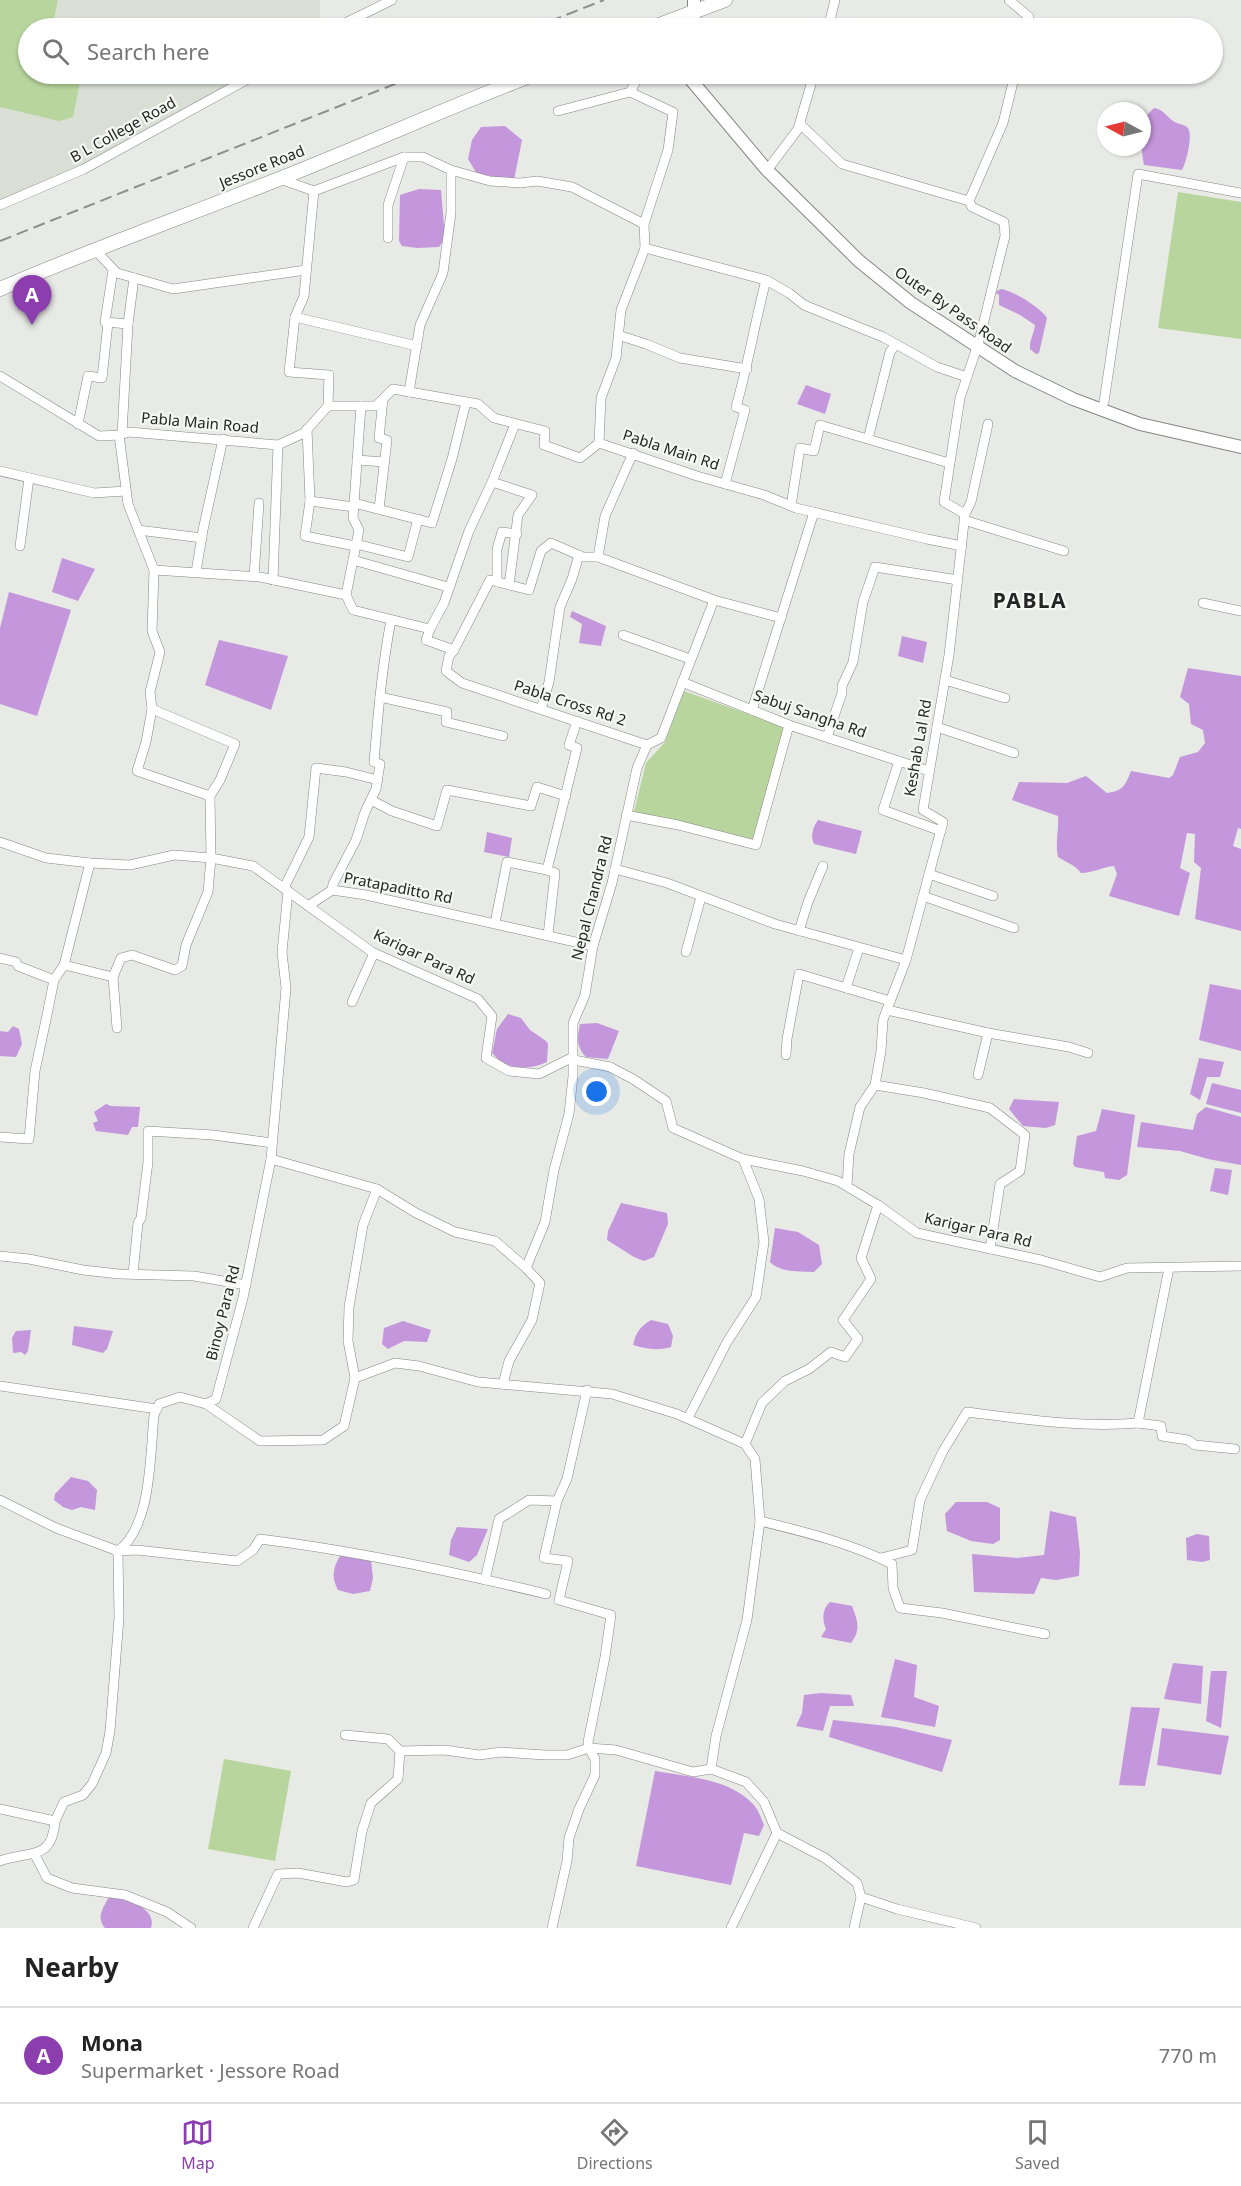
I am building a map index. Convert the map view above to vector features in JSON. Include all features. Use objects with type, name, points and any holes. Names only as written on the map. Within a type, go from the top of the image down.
[{"type":"highway","points":[[671,18],[695,6],[725,0]]},
{"type":"highway","name":"Jessore Road","points":[[0,289],[280,179],[509,84]]},
{"type":"main road","name":"Outer By Pass Road","points":[[694,84],[766,169],[859,261],[911,303],[978,344],[1018,365],[1104,402],[1165,423],[1241,440]]},
{"type":"main road","name":"Outer By Pass Road","points":[[701,84],[745,138],[863,258],[914,299],[1016,371],[1073,399],[1120,417],[1163,431],[1241,447]]},
{"type":"street","points":[[355,18],[392,0]]},
{"type":"street","points":[[830,18],[835,0]]},
{"type":"street","points":[[1009,0],[1029,18]]},
{"type":"street","name":"B L College Road","points":[[0,205],[84,170],[239,84]]},
{"type":"street","points":[[630,92],[634,84]]},
{"type":"street","points":[[771,165],[787,146],[800,124],[811,84]]},
{"type":"street","points":[[969,201],[1003,123],[1013,84]]},
{"type":"street","points":[[558,111],[630,92],[672,112],[668,150],[644,224],[645,248],[621,310],[616,358],[602,398],[599,443]]},
{"type":"street","points":[[800,124],[842,164],[969,201],[972,207],[1004,222],[1005,228],[978,344],[960,398],[944,502],[965,517],[1064,552]]},
{"type":"street","points":[[280,179],[314,191],[404,157],[423,157],[451,170],[490,181],[520,183],[537,181],[572,187],[644,224]]},
{"type":"street","points":[[388,238],[388,205],[404,157]]},
{"type":"street","points":[[409,392],[420,325],[443,273],[451,213],[451,170]]},
{"type":"street","points":[[1104,402],[1138,174],[1241,193]]},
{"type":"street","points":[[314,191],[304,296],[295,317],[289,372],[329,375],[328,406]]},
{"type":"street","points":[[645,248],[766,280],[789,293],[804,306],[883,337],[936,367],[967,377]]},
{"type":"street","points":[[95,250],[117,273],[173,289],[306,270]]},
{"type":"street","points":[[78,424],[88,376],[102,378],[108,323],[105,322],[113,270]]},
{"type":"street","points":[[134,278],[128,324],[120,435],[128,504],[154,570],[152,631],[160,652],[150,692],[152,709],[146,742],[137,771],[210,796]]},
{"type":"street","points":[[725,484],[745,410],[736,407],[747,369],[766,280]]},
{"type":"street","points":[[295,317],[417,346]]},
{"type":"street","points":[[108,323],[128,324]]},
{"type":"street","points":[[618,335],[680,358],[747,369]]},
{"type":"street","points":[[868,439],[890,352],[896,344]]},
{"type":"street","name":"Pabla Main Road","points":[[0,376],[99,436],[129,432],[278,445],[304,433],[328,406]]},
{"type":"street","name":"Pabla Main Rd","points":[[328,406],[376,406],[393,389],[478,404],[494,418],[545,431],[544,445],[580,458],[599,443],[764,495],[790,506],[962,546]]},
{"type":"street","points":[[379,509],[387,440],[379,438],[383,399]]},
{"type":"street","points":[[310,501],[379,509],[432,523],[452,459],[466,402]]},
{"type":"street","points":[[360,406],[353,518],[358,530],[346,595],[353,610],[430,629]]},
{"type":"street","points":[[515,424],[470,531],[444,603],[426,640],[454,650],[490,580],[529,590],[541,551],[551,543],[579,555],[598,557],[714,600],[781,618]]},
{"type":"street","name":"Keshab Lal Rd","points":[[941,831],[943,822],[923,810],[945,680],[965,517],[971,502],[988,424]]},
{"type":"street","points":[[790,506],[800,448],[814,451],[820,425],[949,463]]},
{"type":"street","points":[[307,429],[310,501],[305,536],[408,557],[418,519]]},
{"type":"street","points":[[196,572],[223,439]]},
{"type":"street","points":[[273,580],[278,445]]},
{"type":"street","points":[[598,557],[605,516],[633,453]]},
{"type":"street","points":[[357,460],[385,462]]},
{"type":"street","points":[[0,471],[94,493],[126,491]]},
{"type":"street","points":[[20,546],[29,478]]},
{"type":"street","points":[[492,482],[532,495],[518,515],[509,585]]},
{"type":"street","points":[[254,577],[259,503]]},
{"type":"street","points":[[752,710],[814,512]]},
{"type":"street","points":[[138,530],[202,538]]},
{"type":"street","points":[[497,582],[497,549],[501,532],[517,534]]},
{"type":"street","points":[[541,709],[549,682],[560,607],[573,579],[579,555]]},
{"type":"street","points":[[353,560],[448,587]]},
{"type":"street","points":[[827,737],[842,693],[842,686],[853,662],[863,602],[875,567],[958,580]]},
{"type":"street","points":[[154,570],[254,577],[346,595]]},
{"type":"street","points":[[648,745],[661,738],[714,600]]},
{"type":"street","points":[[1203,603],[1241,611]]},
{"type":"street","points":[[332,890],[356,840],[378,780],[380,764],[374,762],[384,654],[391,620]]},
{"type":"street","points":[[623,635],[690,659]]},
{"type":"street","name":"Pabla Cross Rd 2","points":[[454,650],[449,656],[446,671],[462,683],[648,745]]},
{"type":"street","points":[[945,680],[1005,698]]},
{"type":"street","name":"Sabuj Sangha Rd","points":[[682,682],[789,725],[929,771]]},
{"type":"street","points":[[380,697],[447,712],[446,722],[503,736]]},
{"type":"street","points":[[117,1028],[113,977],[121,958],[132,955],[176,970],[182,966],[186,945],[208,892],[211,858],[210,796],[220,780],[235,744],[152,709]]},
{"type":"street","points":[[547,870],[577,748],[569,745],[578,721]]},
{"type":"street","points":[[626,814],[756,845],[789,725]]},
{"type":"street","points":[[937,727],[1014,753]]},
{"type":"street","name":"Nepal Chandra Rd","points":[[526,1268],[545,1222],[554,1170],[569,1114],[573,1076],[573,1023],[585,995],[593,945],[615,869],[637,768],[648,745]]},
{"type":"street","points":[[847,1186],[849,1154],[860,1107],[876,1085],[883,1020],[906,960],[941,831],[883,810],[899,761]]},
{"type":"street","points":[[286,889],[309,837],[315,768],[346,772],[378,780]]},
{"type":"street","points":[[371,800],[392,811],[437,826],[447,790],[531,806],[537,787],[566,796]]},
{"type":"street","points":[[0,842],[46,858],[90,863],[130,865],[174,855],[211,858],[253,866],[308,906]]},
{"type":"street","points":[[495,923],[507,862],[547,870],[555,873],[548,935]]},
{"type":"street","points":[[0,1137],[29,1139],[36,1071],[54,980],[64,964],[90,863]]},
{"type":"street","points":[[799,931],[823,866]]},
{"type":"street","points":[[615,869],[667,883],[799,931],[906,960]]},
{"type":"street","points":[[929,874],[993,896]]},
{"type":"street","name":"Binoy Para Rd","points":[[206,1404],[216,1399],[246,1286],[271,1159],[286,988],[282,952],[286,889]]},
{"type":"street","name":"Pratapaditto Rd","points":[[308,906],[332,890],[593,945]]},
{"type":"street","points":[[923,896],[1014,928]]},
{"type":"street","points":[[686,952],[701,897]]},
{"type":"street","name":"Karigar Para Rd","points":[[308,906],[374,953],[478,999],[492,1016],[486,1058],[508,1071],[539,1074],[573,1058],[610,1067],[666,1101],[673,1128],[743,1159],[803,1171],[847,1186],[917,1233],[1041,1260],[1100,1277],[1126,1268],[1241,1266]]},
{"type":"street","points":[[846,988],[859,948]]},
{"type":"street","points":[[352,1002],[374,953]]},
{"type":"street","points":[[0,958],[16,962],[18,966],[54,980]]},
{"type":"street","points":[[64,964],[113,977]]},
{"type":"street","points":[[786,1055],[799,974],[846,988],[889,1005],[988,1033],[1060,1045],[1088,1053]]},
{"type":"street","points":[[978,1075],[988,1033]]},
{"type":"street","points":[[876,1085],[990,1108],[1025,1134],[1020,1171],[1000,1184],[990,1249]]},
{"type":"street","points":[[133,1274],[138,1223],[141,1218],[148,1162],[148,1131],[213,1135],[272,1143]]},
{"type":"street","points":[[271,1159],[377,1189],[416,1213],[455,1232],[495,1241],[526,1268],[540,1283],[531,1320],[508,1361],[503,1384]]},
{"type":"street","points":[[688,1418],[727,1342],[756,1297],[764,1242],[759,1199],[743,1159]]},
{"type":"street","points":[[118,1551],[133,1535],[146,1498],[154,1415],[159,1404],[180,1397],[206,1404],[260,1441],[322,1440],[344,1426],[355,1378],[348,1341],[349,1307],[363,1224],[377,1189]]},
{"type":"street","points":[[745,1444],[762,1403],[785,1381],[809,1369],[831,1352],[845,1357],[858,1339],[843,1320],[871,1279],[861,1258],[878,1205]]},
{"type":"street","points":[[0,1256],[82,1269],[133,1274],[194,1276],[246,1286]]},
{"type":"street","points":[[1138,1423],[1169,1268]]},
{"type":"street","points":[[355,1378],[395,1363],[420,1366],[478,1382],[612,1394],[688,1418],[745,1444],[755,1460],[760,1521],[747,1620],[716,1736],[711,1769]]},
{"type":"street","points":[[0,1386],[157,1409]]},
{"type":"street","points":[[552,1928],[567,1861],[569,1838],[595,1774],[595,1759],[589,1748],[591,1718],[605,1657],[611,1615],[559,1600],[567,1561],[544,1558],[557,1501],[567,1479],[587,1390]]},
{"type":"street","points":[[881,1558],[912,1550],[920,1500],[942,1451],[967,1412],[1051,1422],[1116,1425],[1138,1423],[1161,1426],[1162,1436],[1188,1440],[1195,1445],[1235,1449]]},
{"type":"street","points":[[0,1500],[56,1528],[118,1551],[137,1550],[237,1561],[254,1550],[260,1539],[369,1555],[546,1594]]},
{"type":"street","points":[[485,1580],[499,1519],[529,1500],[557,1501]]},
{"type":"street","points":[[760,1521],[814,1534],[892,1564],[893,1588],[900,1608],[942,1613],[982,1623],[1045,1634]]},
{"type":"street","points":[[0,1861],[14,1856],[35,1855],[49,1844],[54,1837],[55,1821],[64,1802],[83,1795],[92,1784],[106,1753],[110,1731],[119,1618],[118,1551]]},
{"type":"street","points":[[345,1735],[388,1739],[400,1750],[445,1750],[479,1755],[501,1752],[567,1755],[589,1748],[616,1750],[693,1772],[711,1769],[746,1782],[764,1802],[777,1833],[825,1858],[856,1883],[861,1897],[854,1928]]},
{"type":"street","points":[[253,1928],[278,1874],[298,1873],[347,1882],[354,1881],[362,1831],[370,1803],[398,1779],[400,1750]]},
{"type":"street","points":[[0,1809],[55,1821]]},
{"type":"street","points":[[731,1928],[777,1833]]},
{"type":"street","points":[[35,1855],[47,1878],[72,1888],[125,1895],[167,1912],[191,1928]]},
{"type":"street","points":[[861,1897],[897,1909],[976,1928]]},
{"type":"shaded area","points":[[0,0],[320,0],[320,18],[18,18],[18,84],[239,84],[136,141],[0,205]]},
{"type":"shaded area","points":[[1154,108],[1162,111],[1189,130],[1189,148],[1182,170],[1144,165],[1143,156],[1151,156],[1151,111]]},
{"type":"shaded area","points":[[505,126],[522,140],[514,180],[477,174],[468,159],[472,140],[481,127]]},
{"type":"shaded area","points":[[419,189],[441,190],[445,238],[439,247],[402,246],[399,241],[400,195]]},
{"type":"shaded area","points":[[1001,289],[1027,300],[1047,318],[1039,353],[1036,354],[1030,349],[1035,325],[999,305],[999,295],[995,292]]},
{"type":"shaded area","points":[[806,385],[831,394],[825,414],[797,404]]},
{"type":"shaded area","points":[[62,558],[95,569],[78,601],[52,592]]},
{"type":"shaded area","points":[[9,592],[71,610],[37,716],[0,704],[0,628]]},
{"type":"shaded area","points":[[572,611],[606,626],[601,646],[579,643],[582,624],[570,617]]},
{"type":"shaded area","points":[[902,636],[927,642],[923,663],[898,656]]},
{"type":"shaded area","points":[[219,640],[288,656],[271,710],[205,685]]},
{"type":"shaded area","points":[[1188,668],[1241,676],[1241,829],[1238,828],[1233,846],[1241,849],[1241,931],[1195,919],[1201,868],[1194,862],[1195,834],[1187,833],[1180,868],[1190,873],[1179,916],[1109,896],[1117,874],[1114,866],[1081,873],[1058,857],[1058,816],[1012,800],[1019,782],[1067,783],[1086,776],[1107,793],[1123,787],[1131,771],[1169,778],[1173,775],[1180,757],[1198,752],[1205,743],[1203,730],[1191,724],[1189,704],[1180,697]]},
{"type":"shaded area","points":[[818,820],[862,831],[856,854],[814,844],[813,832]]},
{"type":"shaded area","points":[[487,832],[512,838],[509,857],[484,852]]},
{"type":"shaded area","points":[[1210,984],[1241,990],[1241,1051],[1199,1040]]},
{"type":"shaded area","points":[[508,1014],[521,1018],[530,1030],[546,1041],[548,1044],[547,1062],[525,1068],[511,1066],[492,1053],[497,1029]]},
{"type":"shaded area","points":[[597,1023],[619,1031],[608,1059],[586,1057],[579,1046],[580,1024]]},
{"type":"shaded area","points":[[13,1026],[19,1029],[22,1044],[16,1057],[0,1056],[0,1031],[8,1032]]},
{"type":"shaded area","points":[[1199,1058],[1224,1062],[1220,1077],[1207,1077],[1200,1100],[1190,1094]]},
{"type":"shaded area","points":[[1212,1083],[1241,1090],[1241,1113],[1206,1104]]},
{"type":"shaded area","points":[[1014,1099],[1059,1102],[1055,1125],[1046,1128],[1023,1126],[1009,1109]]},
{"type":"shaded area","points":[[106,1104],[140,1107],[138,1127],[132,1127],[128,1135],[96,1131],[93,1123],[98,1121],[94,1112]]},
{"type":"shaded area","points":[[1206,1107],[1241,1117],[1241,1165],[1180,1151],[1137,1147],[1141,1122],[1193,1130],[1197,1114]]},
{"type":"shaded area","points":[[1102,1109],[1135,1115],[1127,1175],[1119,1180],[1105,1178],[1104,1172],[1075,1167],[1073,1164],[1077,1136],[1096,1131]]},
{"type":"shaded area","points":[[1215,1168],[1232,1170],[1228,1195],[1210,1191]]},
{"type":"shaded area","points":[[621,1203],[667,1213],[668,1224],[654,1257],[644,1261],[607,1240],[608,1231]]},
{"type":"shaded area","points":[[775,1228],[798,1232],[819,1245],[822,1264],[814,1272],[790,1271],[774,1266],[770,1262]]},
{"type":"shaded area","points":[[651,1320],[668,1324],[673,1336],[671,1347],[652,1349],[633,1345],[639,1330]]},
{"type":"shaded area","points":[[403,1321],[431,1330],[427,1342],[404,1341],[388,1349],[382,1344],[384,1328]]},
{"type":"shaded area","points":[[74,1326],[113,1331],[107,1349],[103,1353],[72,1345]]},
{"type":"shaded area","points":[[31,1330],[28,1351],[25,1355],[21,1352],[13,1353],[12,1338],[16,1331]]},
{"type":"shaded area","points":[[71,1477],[88,1481],[97,1490],[95,1510],[81,1507],[72,1510],[54,1500],[55,1494]]},
{"type":"shaded area","points":[[956,1502],[987,1502],[1000,1508],[1000,1540],[993,1544],[971,1541],[947,1531],[945,1514]]},
{"type":"shaded area","points":[[1050,1511],[1076,1517],[1080,1553],[1079,1576],[1056,1580],[1041,1578],[1034,1594],[974,1592],[972,1554],[1017,1558],[1044,1555]]},
{"type":"shaded area","points":[[457,1527],[488,1529],[477,1555],[469,1562],[449,1555],[451,1540]]},
{"type":"shaded area","points":[[1197,1534],[1209,1536],[1210,1560],[1202,1562],[1187,1560],[1186,1538]]},
{"type":"shaded area","points":[[340,1556],[371,1560],[373,1578],[370,1591],[353,1594],[338,1590],[334,1581],[334,1573]]},
{"type":"shaded area","points":[[830,1602],[852,1606],[858,1626],[851,1643],[821,1637],[826,1629],[824,1611]]},
{"type":"shaded area","points":[[895,1659],[917,1665],[914,1697],[939,1706],[935,1727],[881,1717]]},
{"type":"shaded area","points":[[1173,1663],[1203,1666],[1201,1704],[1164,1699]]},
{"type":"shaded area","points":[[1211,1671],[1227,1671],[1221,1728],[1206,1721]]},
{"type":"shaded area","points":[[821,1693],[851,1695],[854,1706],[830,1706],[823,1731],[796,1726],[802,1713],[804,1695]]},
{"type":"shaded area","points":[[1131,1707],[1160,1708],[1145,1786],[1119,1785]]},
{"type":"shaded area","points":[[833,1720],[896,1727],[952,1740],[942,1772],[829,1737]]},
{"type":"shaded area","points":[[1162,1728],[1229,1736],[1221,1775],[1157,1765]]},
{"type":"shaded area","points":[[655,1771],[720,1784],[743,1795],[756,1808],[764,1825],[759,1836],[744,1833],[731,1885],[636,1866]]},
{"type":"shaded area","points":[[109,1897],[123,1899],[145,1909],[152,1921],[151,1928],[105,1928],[101,1916]]},
{"type":"green space","points":[[0,0],[58,0],[54,18],[18,18],[18,84],[80,84],[73,117],[59,121],[0,107]]},
{"type":"green space","points":[[1178,192],[1241,202],[1241,339],[1158,328]]},
{"type":"green space","points":[[684,691],[784,727],[754,842],[634,812],[646,763],[665,742]]},
{"type":"green space","points":[[224,1759],[291,1771],[275,1861],[208,1849]]},
{"type":"railway","points":[[558,18],[604,0]]},
{"type":"railway","points":[[0,241],[395,84]]},
{"type":"place","name":"Mona","points":[[32,325]]},
{"type":"district","name":"PABLA","points":[[1030,601]]}]
